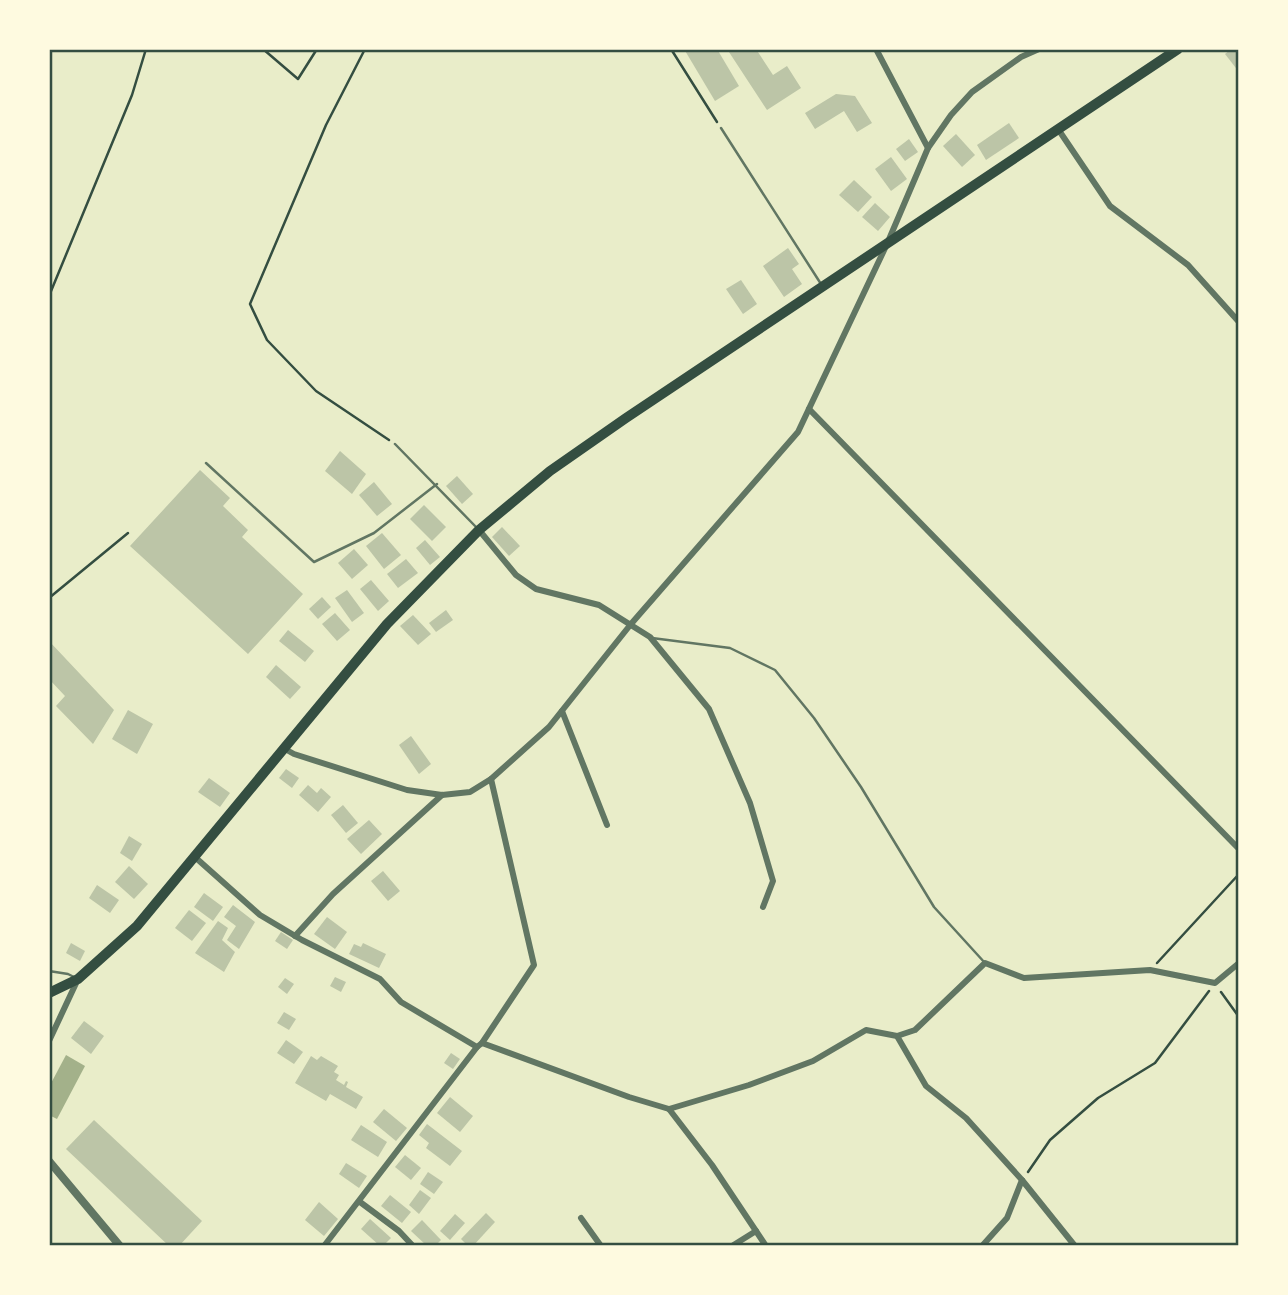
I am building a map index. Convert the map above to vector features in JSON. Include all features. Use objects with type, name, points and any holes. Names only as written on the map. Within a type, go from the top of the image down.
[{"type":"main road","points":[[49,993],[78,979],[137,926],[387,624],[479,530],[550,471],[626,418],[1178,49]]},
{"type":"street","points":[[876,49],[928,148]]},
{"type":"street","points":[[285,749],[407,790],[443,795],[470,792],[491,779],[549,727],[631,624],[798,432],[887,244],[928,148],[951,115],[972,92],[1021,57],[1040,49]]},
{"type":"street","points":[[1058,129],[1110,206],[1188,265],[1239,322]]},
{"type":"street","points":[[809,409],[1239,849]]},
{"type":"street","points":[[479,530],[516,575],[536,589],[599,605],[650,637],[709,709],[750,803],[772,881],[763,907]]},
{"type":"street","points":[[562,710],[607,825]]},
{"type":"street","points":[[324,1246],[479,1045],[534,965],[491,779]]},
{"type":"street","points":[[295,936],[333,894],[443,795]]},
{"type":"street","points":[[196,858],[260,915],[380,979],[401,1002],[479,1045],[669,1109],[749,1085],[813,1061],[866,1030],[897,1036],[915,1030],[985,963],[1024,978],[1150,970],[1215,984],[1239,963]]},
{"type":"street","points":[[49,1041],[78,979]]},
{"type":"street","points":[[897,1036],[926,1086],[966,1118],[1076,1246]]},
{"type":"street","points":[[669,1109],[712,1165],[766,1246]]},
{"type":"street","points":[[49,1161],[120,1246]]},
{"type":"street","points":[[982,1246],[1007,1219],[1022,1181]]},
{"type":"street","points":[[360,1202],[399,1231],[413,1246]]},
{"type":"street","points":[[581,1218],[601,1246]]},
{"type":"street","points":[[732,1246],[756,1231]]},
{"type":"lane","points":[[721,128],[823,287]]},
{"type":"lane","points":[[395,444],[479,530]]},
{"type":"lane","points":[[206,463],[314,562],[374,533],[437,484]]},
{"type":"lane","points":[[650,637],[730,648],[775,670],[822,730],[861,787],[934,907],[985,963]]},
{"type":"lane","points":[[49,971],[68,974],[78,979]]},
{"type":"path","points":[[49,296],[132,95],[146,49]]},
{"type":"path","points":[[262,49],[298,79],[317,49]]},
{"type":"path","points":[[365,49],[326,125],[250,304],[267,340],[316,391],[395,444]]},
{"type":"path","points":[[671,49],[721,128]]},
{"type":"path","points":[[49,598],[128,533]]},
{"type":"path","points":[[1150,970],[1239,874]]},
{"type":"path","points":[[1022,1181],[1050,1140],[1088,1106],[1155,1063],[1215,984],[1239,1017]]},
{"type":"shaded area","points":[[66,1055],[85,1066],[57,1119],[49,1115],[49,1087]]},
{"type":"building","points":[[684,49],[717,49],[739,86],[715,101]]},
{"type":"building","points":[[727,49],[756,49],[773,75],[787,66],[801,88],[767,110]]},
{"type":"building","points":[[1231,49],[1239,49],[1239,72],[1225,54]]},
{"type":"building","points":[[836,94],[855,96],[872,123],[857,132],[844,111],[815,129],[805,113]]},
{"type":"building","points":[[1009,123],[1019,138],[986,160],[977,145]]},
{"type":"building","points":[[956,134],[975,155],[962,167],[943,146]]},
{"type":"building","points":[[909,139],[918,152],[905,161],[896,149]]},
{"type":"building","points":[[891,157],[907,179],[891,191],[875,169]]},
{"type":"building","points":[[854,180],[872,197],[858,212],[839,195]]},
{"type":"building","points":[[875,203],[890,217],[878,231],[862,217]]},
{"type":"building","points":[[788,248],[799,264],[792,269],[802,284],[784,297],[763,266]]},
{"type":"building","points":[[741,280],[757,304],[743,314],[726,289]]},
{"type":"building","points":[[340,451],[366,474],[352,494],[325,471]]},
{"type":"building","points":[[200,470],[230,498],[223,506],[248,530],[242,537],[303,594],[248,654],[130,546]]},
{"type":"building","points":[[457,476],[473,494],[462,504],[446,486]]},
{"type":"building","points":[[374,482],[392,504],[377,516],[359,495]]},
{"type":"building","points":[[424,505],[446,527],[432,541],[410,519]]},
{"type":"building","points":[[502,527],[520,546],[509,556],[492,537]]},
{"type":"building","points":[[382,533],[401,555],[384,569],[366,546]]},
{"type":"building","points":[[425,540],[440,557],[430,565],[416,548]]},
{"type":"building","points":[[354,549],[368,565],[352,579],[338,563]]},
{"type":"building","points":[[406,559],[418,573],[398,588],[387,574]]},
{"type":"building","points":[[371,580],[389,601],[378,611],[360,589]]},
{"type":"building","points":[[347,590],[364,613],[352,622],[335,598]]},
{"type":"building","points":[[322,597],[331,607],[318,619],[309,609]]},
{"type":"building","points":[[446,610],[453,620],[436,632],[429,623]]},
{"type":"building","points":[[335,613],[350,630],[337,641],[322,624]]},
{"type":"building","points":[[413,615],[431,634],[418,645],[400,626]]},
{"type":"building","points":[[288,630],[314,651],[305,662],[279,641]]},
{"type":"building","points":[[49,641],[114,710],[93,744],[56,706],[65,696],[49,679]]},
{"type":"building","points":[[276,665],[301,687],[290,699],[266,677]]},
{"type":"building","points":[[128,710],[153,724],[137,754],[112,739]]},
{"type":"building","points":[[411,736],[431,764],[419,774],[399,745]]},
{"type":"building","points":[[286,769],[299,778],[292,788],[279,778]]},
{"type":"building","points":[[209,778],[230,793],[220,807],[198,792]]},
{"type":"building","points":[[308,785],[317,793],[321,788],[331,797],[318,812],[299,795]]},
{"type":"building","points":[[343,805],[358,823],[346,833],[331,815]]},
{"type":"building","points":[[369,820],[382,834],[361,854],[347,839]]},
{"type":"building","points":[[129,836],[142,844],[132,861],[120,853]]},
{"type":"building","points":[[129,866],[148,884],[134,899],[115,882]]},
{"type":"building","points":[[383,871],[400,891],[388,901],[371,881]]},
{"type":"building","points":[[97,885],[119,900],[110,913],[89,898]]},
{"type":"building","points":[[204,893],[223,907],[213,921],[194,907]]},
{"type":"building","points":[[233,905],[255,922],[239,949],[227,940],[236,926],[224,917]]},
{"type":"building","points":[[189,910],[206,923],[192,941],[175,928]]},
{"type":"building","points":[[327,917],[347,932],[335,949],[314,934]]},
{"type":"building","points":[[218,921],[228,928],[222,940],[235,952],[224,972],[195,953]]},
{"type":"building","points":[[281,932],[293,940],[287,949],[275,941]]},
{"type":"building","points":[[71,943],[85,951],[80,961],[66,953]]},
{"type":"building","points":[[363,943],[386,954],[379,968],[349,954],[354,944],[361,947]]},
{"type":"building","points":[[335,977],[346,982],[341,992],[330,986]]},
{"type":"building","points":[[285,978],[294,984],[287,994],[278,987]]},
{"type":"building","points":[[284,1012],[296,1019],[289,1030],[277,1023]]},
{"type":"building","points":[[84,1021],[104,1036],[91,1054],[71,1038]]},
{"type":"building","points":[[286,1040],[303,1052],[294,1064],[277,1053]]},
{"type":"building","points":[[451,1053],[460,1059],[453,1069],[444,1063]]},
{"type":"building","points":[[311,1056],[317,1060],[321,1056],[338,1066],[334,1072],[339,1075],[336,1080],[344,1085],[348,1082],[346,1087],[363,1097],[356,1109],[330,1094],[326,1101],[295,1083]]},
{"type":"building","points":[[450,1097],[473,1116],[460,1132],[437,1113]]},
{"type":"building","points":[[384,1109],[407,1128],[396,1141],[373,1122]]},
{"type":"building","points":[[94,1120],[202,1221],[179,1246],[169,1246],[66,1149]]},
{"type":"building","points":[[427,1124],[462,1151],[450,1166],[426,1148],[429,1143],[419,1135]]},
{"type":"building","points":[[361,1125],[387,1142],[378,1157],[351,1140]]},
{"type":"building","points":[[405,1155],[421,1168],[411,1180],[395,1167]]},
{"type":"building","points":[[346,1163],[367,1176],[359,1188],[339,1174]]},
{"type":"building","points":[[428,1172],[443,1182],[434,1194],[420,1184]]},
{"type":"building","points":[[420,1190],[431,1198],[419,1214],[409,1205]]},
{"type":"building","points":[[390,1195],[411,1212],[402,1223],[381,1206]]},
{"type":"building","points":[[319,1202],[338,1219],[324,1236],[305,1220]]},
{"type":"building","points":[[486,1213],[495,1222],[473,1246],[468,1246],[461,1239]]},
{"type":"building","points":[[455,1214],[465,1223],[450,1240],[440,1231]]},
{"type":"building","points":[[370,1219],[391,1238],[383,1246],[361,1229]]},
{"type":"building","points":[[422,1220],[441,1240],[435,1246],[427,1246],[411,1231]]}]
